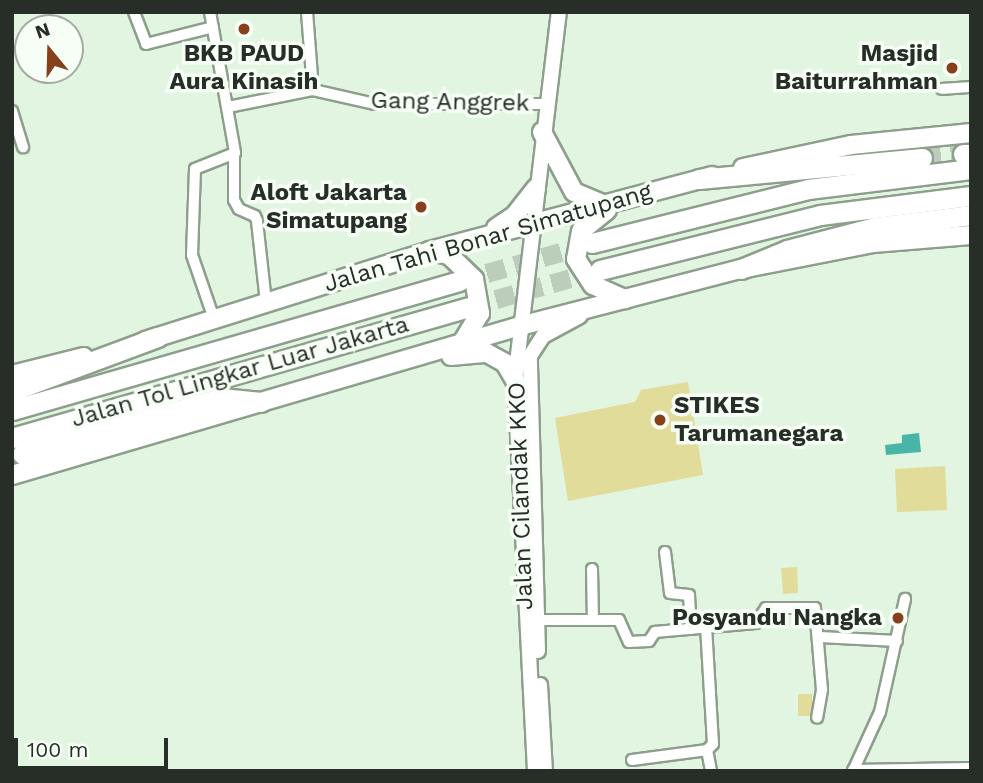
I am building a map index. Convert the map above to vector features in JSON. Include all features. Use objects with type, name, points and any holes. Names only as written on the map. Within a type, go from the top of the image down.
[{"type":"highway","points":[[542,132],[573,192],[604,205]]},
{"type":"highway","name":"Jalan Tahi Bonar Simatupang","points":[[12,375],[158,337],[430,251],[699,179],[839,147],[971,133]]},
{"type":"highway","points":[[699,179],[922,158]]},
{"type":"highway","points":[[592,243],[808,188],[968,159]]},
{"type":"highway","points":[[481,237],[515,215],[536,188]]},
{"type":"highway","points":[[600,270],[820,215],[971,196]]},
{"type":"highway","points":[[616,302],[583,274],[575,251],[586,223],[631,199]]},
{"type":"highway","points":[[741,269],[787,250],[875,227],[971,215]]},
{"type":"highway","points":[[12,475],[520,326],[741,269],[873,243],[971,235]]},
{"type":"highway","points":[[430,251],[449,255],[474,279],[480,313],[463,343]]},
{"type":"highway","name":"Jalan Tol Lingkar Luar Jakarta","points":[[12,410],[459,281]]},
{"type":"highway","name":"Jalan Tol Lingkar Luar Jakarta","points":[[17,446],[468,307]]},
{"type":"highway","points":[[12,391],[158,337]]},
{"type":"highway","points":[[419,356],[487,353],[505,363],[515,380]]},
{"type":"highway","points":[[17,446],[221,398],[261,402]]},
{"type":"street","points":[[134,12],[146,44],[213,27]]},
{"type":"street","points":[[210,12],[228,107],[234,156],[234,200],[239,209],[255,216],[257,222],[266,302]]},
{"type":"street","points":[[307,12],[313,90]]},
{"type":"street","name":"Jalan Cilandak KKO","points":[[530,584],[515,380],[542,132],[559,12]]},
{"type":"street","points":[[942,89],[971,87]]},
{"type":"street","name":"Gang Anggrek","points":[[228,107],[313,90],[375,104],[548,104]]},
{"type":"street","points":[[12,111],[23,146]]},
{"type":"street","points":[[214,319],[192,255],[195,169],[208,161],[234,156]]},
{"type":"street","name":"Jalan Cilandak KKO","points":[[535,771],[528,377],[532,349],[559,326],[616,302]]},
{"type":"street","points":[[665,552],[670,593],[688,593],[691,629]]},
{"type":"street","points":[[592,569],[593,619]]},
{"type":"street","points":[[905,599],[880,712],[853,770],[971,768]]},
{"type":"street","points":[[531,619],[619,620],[629,642],[649,641],[655,632],[760,622],[766,608],[817,609],[822,690],[817,718]]},
{"type":"street","points":[[632,760],[707,750],[713,744],[706,627]]},
{"type":"street","points":[[820,637],[897,641]]},
{"type":"street","name":"Jalan Cilandak KKO","points":[[532,640],[545,771]]},
{"type":"street","points":[[707,750],[711,771]]},
{"type":"shaded area","points":[[688,382],[703,475],[568,501],[555,418],[635,402],[641,390]]},
{"type":"shaded area","points":[[945,466],[947,510],[897,512],[895,469]]},
{"type":"shaded area","points":[[797,567],[798,593],[783,594],[781,568]]},
{"type":"shaded area","points":[[798,694],[812,694],[812,716],[798,716]]},
{"type":"water","points":[[919,433],[921,452],[886,455],[885,445],[902,443],[902,435]]},
{"type":"tunnel","points":[[922,158],[963,154]]},
{"type":"tunnel","points":[[459,281],[592,243]]},
{"type":"tunnel","points":[[468,307],[600,270]]},
{"type":"place","name":"BKB PAUD Aura Kinasih","points":[[244,29]]},
{"type":"place","name":"Masjid Baiturrahman","points":[[952,68]]},
{"type":"place","name":"Aloft Jakarta Simatupang","points":[[421,207]]},
{"type":"place","name":"STIKES Tarumanegara","points":[[660,420]]},
{"type":"place","name":"Posyandu Nangka","points":[[898,618]]}]
